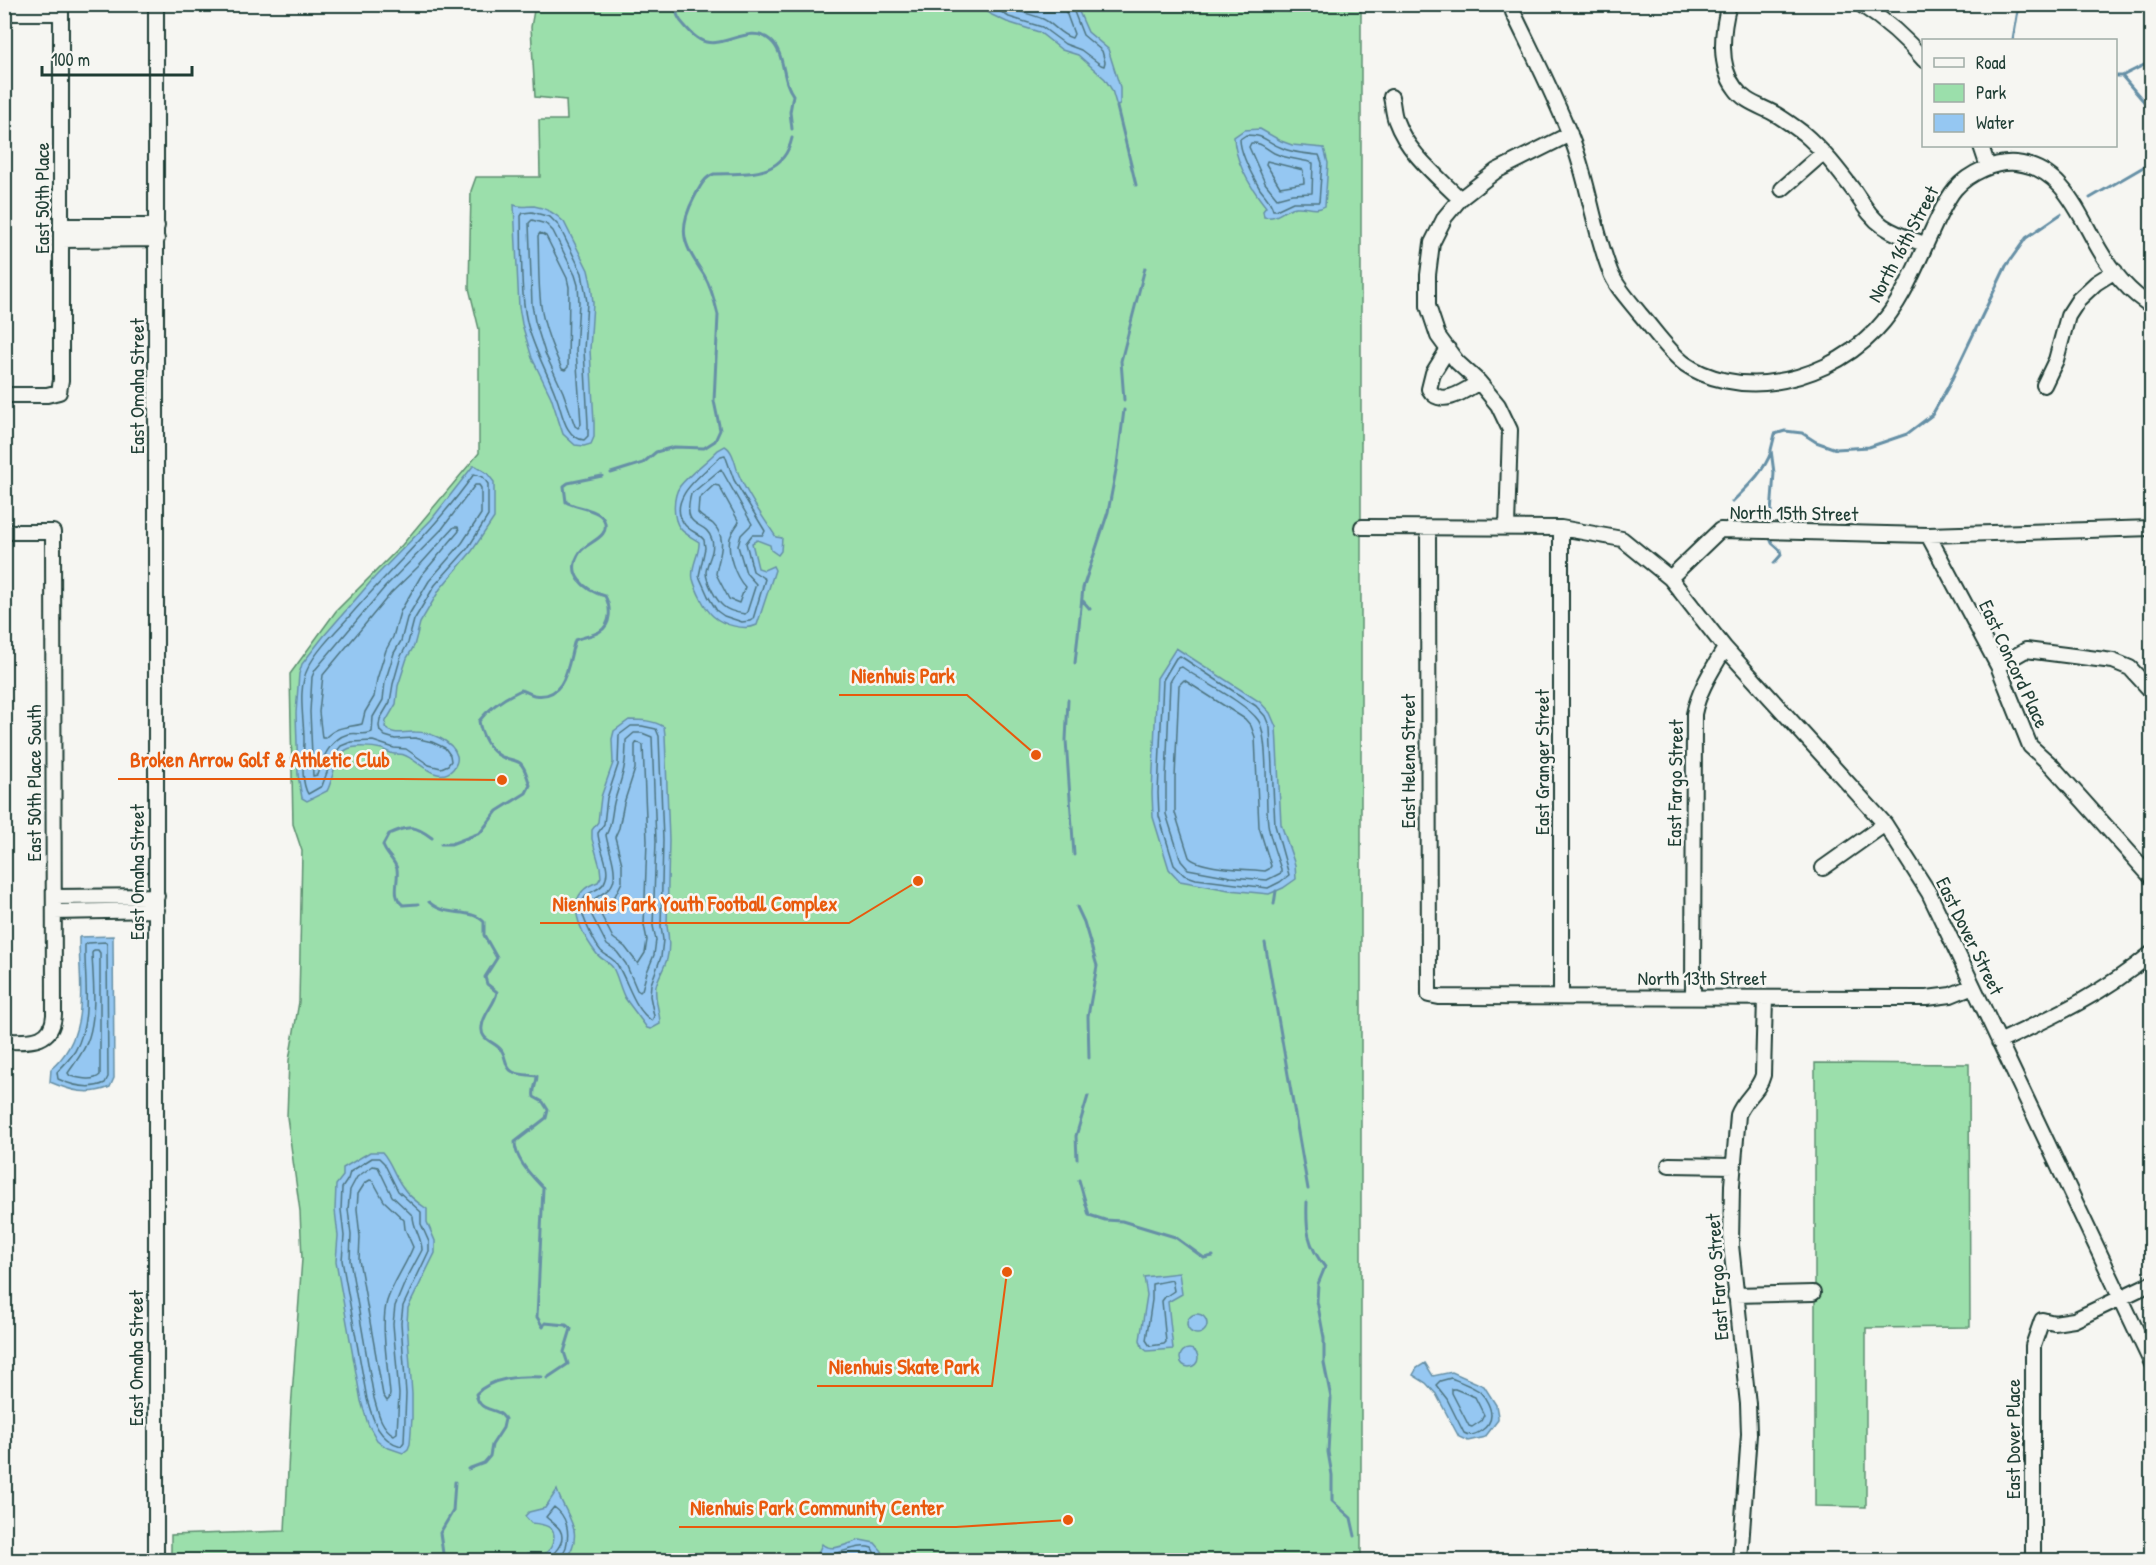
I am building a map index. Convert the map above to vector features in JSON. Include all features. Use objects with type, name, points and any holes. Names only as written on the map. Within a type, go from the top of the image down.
[{"type":"street","name":"East Omaha Street","points":[[156,4],[156,1560]]},
{"type":"street","points":[[1507,528],[1510,430],[1498,405],[1479,382],[1457,362],[1438,336],[1428,306],[1428,275],[1432,243],[1445,217],[1460,199],[1496,171],[1570,134],[1513,12],[1512,4]]},
{"type":"street","points":[[1729,4],[1725,21],[1724,66],[1734,87],[1746,100],[1777,115],[1802,132],[1823,153],[1869,213],[1882,225],[1899,235],[1925,244]]},
{"type":"street","points":[[1860,4],[1884,19],[1922,59]]},
{"type":"street","points":[[4,13],[61,9]]},
{"type":"street","name":"East 50th Place","points":[[4,395],[47,395],[59,392],[61,380],[61,9]]},
{"type":"street","points":[[1391,97],[1395,121],[1409,144],[1428,168],[1460,199]]},
{"type":"street","name":"North 16th Street","points":[[1570,134],[1583,170],[1599,240],[1611,275],[1662,340],[1685,364],[1712,376],[1741,384],[1768,383],[1813,372],[1850,353],[1878,329],[1903,293],[1925,244],[1955,189],[1969,176],[1988,167],[2015,163],[2043,171],[2063,187],[2100,252],[2125,284],[2151,306]]},
{"type":"street","points":[[1981,147],[1988,167]]},
{"type":"street","points":[[1782,189],[1823,153]]},
{"type":"street","points":[[61,233],[157,232]]},
{"type":"street","points":[[2044,385],[2056,360],[2068,316],[2079,299],[2096,283],[2115,271]]},
{"type":"street","points":[[1448,349],[1433,373],[1429,389],[1432,394],[1441,398],[1448,397],[1461,393],[1479,382]]},
{"type":"street","points":[[1362,527],[1561,528],[1622,539],[1670,578]]},
{"type":"street","name":"East Helena Street","points":[[1428,528],[1429,995]]},
{"type":"street","name":"East Granger Street","points":[[1561,528],[1561,997]]},
{"type":"street","name":"North 15th Street","points":[[1670,578],[1720,530],[1928,535],[2151,528]]},
{"type":"street","name":"East 50th Place South","points":[[4,532],[53,532],[54,897],[53,1026],[50,1032],[42,1038],[31,1041],[4,1041]]},
{"type":"street","name":"East Concord Place","points":[[1928,535],[1998,666],[2030,746],[2052,766],[2151,878]]},
{"type":"street","name":"East Dover Street","points":[[1670,578],[1725,648],[1885,824],[1929,893],[2151,1364]]},
{"type":"street","name":"East Fargo Street","points":[[1693,998],[1694,714],[1704,685],[1725,648]]},
{"type":"street","points":[[1998,666],[2025,650],[2113,661],[2130,668],[2151,692]]},
{"type":"street","points":[[1823,868],[1885,824]]},
{"type":"street","points":[[54,897],[157,903]]},
{"type":"street","points":[[54,912],[157,903]]},
{"type":"street","points":[[1999,1042],[2085,1001],[2119,979],[2151,953]]},
{"type":"street","name":"North 13th Street","points":[[1429,995],[1439,997],[1693,998],[1938,997],[1973,986]]},
{"type":"street","name":"East Fargo Street","points":[[1740,1560],[1749,1434],[1748,1404],[1730,1239],[1738,1115],[1759,1086],[1763,1075],[1765,998]]},
{"type":"street","points":[[1669,1165],[1734,1166]]},
{"type":"street","points":[[2120,1298],[2151,1283]]},
{"type":"street","points":[[1735,1295],[1813,1293]]},
{"type":"street","name":"East Dover Place","points":[[2033,1560],[2033,1346],[2043,1320],[2054,1323],[2074,1320],[2120,1298]]},
{"type":"green space","points":[[535,5],[1361,5],[1361,1560],[171,1560],[171,1535],[285,1531],[302,1259],[300,1211],[287,1117],[289,1060],[299,1002],[302,851],[293,824],[290,674],[336,611],[402,545],[479,453],[479,329],[469,288],[471,191],[476,177],[540,177],[539,120],[567,120],[566,100],[535,97],[531,27]]},
{"type":"green space","points":[[1815,1063],[1969,1064],[1970,1327],[1866,1328],[1866,1507],[1815,1506]]},
{"type":"water","points":[[979,5],[1076,5],[1088,32],[1108,49],[1120,87],[1120,103],[1117,107],[1112,90],[1105,79],[1078,55],[1062,50],[1039,32],[992,15]]},
{"type":"water","points":[[1260,129],[1292,145],[1324,148],[1328,163],[1325,206],[1315,209],[1296,207],[1274,217],[1264,217],[1263,211],[1266,207],[1245,174],[1237,156],[1234,137],[1244,130]]},
{"type":"water","points":[[514,205],[538,207],[561,219],[588,270],[593,303],[590,350],[594,437],[591,444],[575,445],[563,434],[551,397],[532,358],[519,307]]},
{"type":"water","points":[[725,446],[732,455],[756,507],[776,537],[782,538],[781,551],[778,555],[771,550],[770,545],[757,540],[752,543],[758,568],[764,570],[773,566],[775,570],[757,625],[752,627],[728,624],[717,619],[707,609],[692,574],[699,542],[686,534],[677,524],[674,507],[680,486]]},
{"type":"water","points":[[473,466],[487,473],[494,482],[494,518],[472,551],[440,589],[420,623],[414,646],[407,658],[398,686],[396,704],[385,727],[396,733],[421,732],[446,741],[455,750],[457,761],[455,766],[441,775],[403,755],[392,754],[382,749],[349,748],[339,758],[327,791],[307,801],[302,798],[298,775],[296,713],[302,664],[375,577],[431,520]]},
{"type":"water","points":[[1176,648],[1260,702],[1270,713],[1276,727],[1281,824],[1295,865],[1296,879],[1269,894],[1229,890],[1180,881],[1169,869],[1153,817],[1152,793],[1157,678]]},
{"type":"water","points":[[629,720],[656,723],[664,727],[665,735],[669,840],[667,926],[669,947],[667,959],[656,986],[660,1024],[651,1029],[647,1028],[625,998],[613,968],[598,955],[590,944],[579,924],[577,913],[580,895],[598,882],[601,877],[592,830],[598,822],[601,797],[613,763],[614,731]]},
{"type":"water","points":[[113,936],[114,1078],[110,1087],[102,1090],[87,1092],[65,1088],[50,1082],[51,1069],[64,1056],[77,1025],[81,991],[79,937]]},
{"type":"water","points":[[370,1152],[382,1152],[404,1190],[427,1209],[427,1222],[435,1241],[435,1253],[408,1308],[412,1418],[410,1444],[403,1453],[386,1447],[377,1440],[368,1424],[361,1401],[336,1261],[338,1236],[335,1210],[336,1185],[343,1176],[343,1168]]},
{"type":"water","points":[[1179,1273],[1182,1294],[1168,1302],[1173,1349],[1147,1351],[1142,1347],[1140,1340],[1147,1295],[1144,1277]]},
{"type":"water","points":[[1197,1314],[1204,1317],[1207,1324],[1204,1331],[1197,1334],[1190,1331],[1187,1324],[1190,1317]]},
{"type":"water","points":[[1189,1349],[1195,1352],[1198,1358],[1195,1364],[1189,1367],[1183,1364],[1180,1358],[1183,1352]]},
{"type":"water","points":[[1425,1363],[1433,1376],[1452,1372],[1484,1386],[1496,1405],[1498,1416],[1498,1420],[1485,1437],[1468,1441],[1459,1437],[1436,1394],[1426,1383],[1413,1375],[1417,1368]]},
{"type":"water","points":[[557,1490],[574,1532],[571,1550],[565,1560],[523,1560],[528,1553],[544,1554],[551,1547],[554,1537],[551,1529],[545,1525],[531,1523],[525,1516],[529,1512],[545,1508]]},
{"type":"water","points":[[860,1540],[875,1543],[882,1551],[884,1560],[815,1560],[822,1544],[830,1548]]},
{"type":"waterway","points":[[676,4],[680,20],[703,41],[722,42],[755,34],[763,36],[775,45],[793,95],[790,112],[792,129]]},
{"type":"waterway","points":[[2013,39],[2019,4]]},
{"type":"waterway","points":[[2117,76],[2122,76],[2152,61]]},
{"type":"waterway","points":[[2122,76],[2152,111]]},
{"type":"waterway","points":[[1117,107],[1136,185]]},
{"type":"waterway","points":[[611,473],[643,463],[656,452],[674,447],[704,448],[715,441],[720,430],[714,401],[718,315],[709,284],[688,247],[684,230],[685,220],[694,198],[707,178],[714,174],[751,173],[772,167],[781,160],[792,138]]},
{"type":"waterway","points":[[2090,198],[2152,162]]},
{"type":"waterway","points":[[1770,527],[1774,473],[1771,450],[1775,434],[1785,431],[1802,433],[1816,442],[1836,449],[1869,447],[1907,434],[1932,415],[1948,387],[2006,266],[2026,238],[2061,214]]},
{"type":"waterway","points":[[1124,400],[1121,361],[1145,268]]},
{"type":"waterway","points":[[1075,663],[1083,588],[1108,512],[1124,410]]},
{"type":"waterway","points":[[1732,502],[1760,473],[1771,452]]},
{"type":"waterway","points":[[441,844],[451,844],[480,833],[497,811],[526,793],[530,785],[520,763],[502,757],[490,746],[484,737],[479,721],[498,703],[521,690],[534,695],[554,692],[565,677],[575,640],[596,633],[606,625],[609,610],[605,596],[584,585],[579,580],[575,567],[580,552],[602,535],[604,520],[597,513],[566,502],[564,486],[568,483],[602,476]]},
{"type":"waterway","points":[[1769,536],[1772,543],[1780,550],[1781,555],[1774,563]]},
{"type":"waterway","points":[[1083,601],[1090,609]]},
{"type":"waterway","points":[[1068,700],[1066,740],[1074,855]]},
{"type":"waterway","points":[[418,904],[403,905],[399,901],[396,893],[397,869],[383,845],[389,834],[407,828],[416,829],[432,838]]},
{"type":"waterway","points":[[1274,904],[1276,891]]},
{"type":"waterway","points":[[429,902],[443,910],[472,915],[484,922],[484,935],[497,958],[485,977],[487,984],[497,992],[484,1017],[483,1035],[502,1051],[510,1070],[518,1074],[537,1076],[534,1097],[543,1102],[548,1110],[546,1118],[515,1142],[521,1161],[543,1188],[537,1317],[543,1327],[545,1323],[566,1325],[571,1329],[564,1352],[568,1364],[547,1378]]},
{"type":"waterway","points":[[1077,907],[1084,922],[1097,966],[1088,1016],[1089,1058]]},
{"type":"waterway","points":[[1265,943],[1308,1189]]},
{"type":"waterway","points":[[1077,1159],[1076,1136],[1088,1096]]},
{"type":"waterway","points":[[1079,1180],[1089,1215],[1105,1220],[1122,1221],[1175,1237],[1204,1258],[1213,1256]]},
{"type":"waterway","points":[[1307,1202],[1311,1244],[1325,1267],[1318,1284],[1317,1301],[1324,1338],[1324,1363],[1331,1398],[1328,1452],[1332,1475],[1332,1501],[1351,1518],[1355,1536]]},
{"type":"waterway","points":[[468,1469],[484,1463],[490,1456],[492,1445],[503,1428],[505,1419],[498,1412],[481,1405],[476,1394],[498,1381],[516,1377],[542,1377]]},
{"type":"waterway","points":[[444,1560],[440,1533],[453,1511],[455,1482]]},
{"type":"place","name":"Nienhuis Park","points":[[1036,755]]},
{"type":"place","name":"Broken Arrow Golf & Athletic Club","points":[[502,780]]},
{"type":"place","name":"Nienhuis Park Youth Football Complex","points":[[918,881]]},
{"type":"place","name":"Nienhuis Skate Park","points":[[1007,1272]]},
{"type":"place","name":"Nienhuis Park Community Center","points":[[1068,1520]]}]
